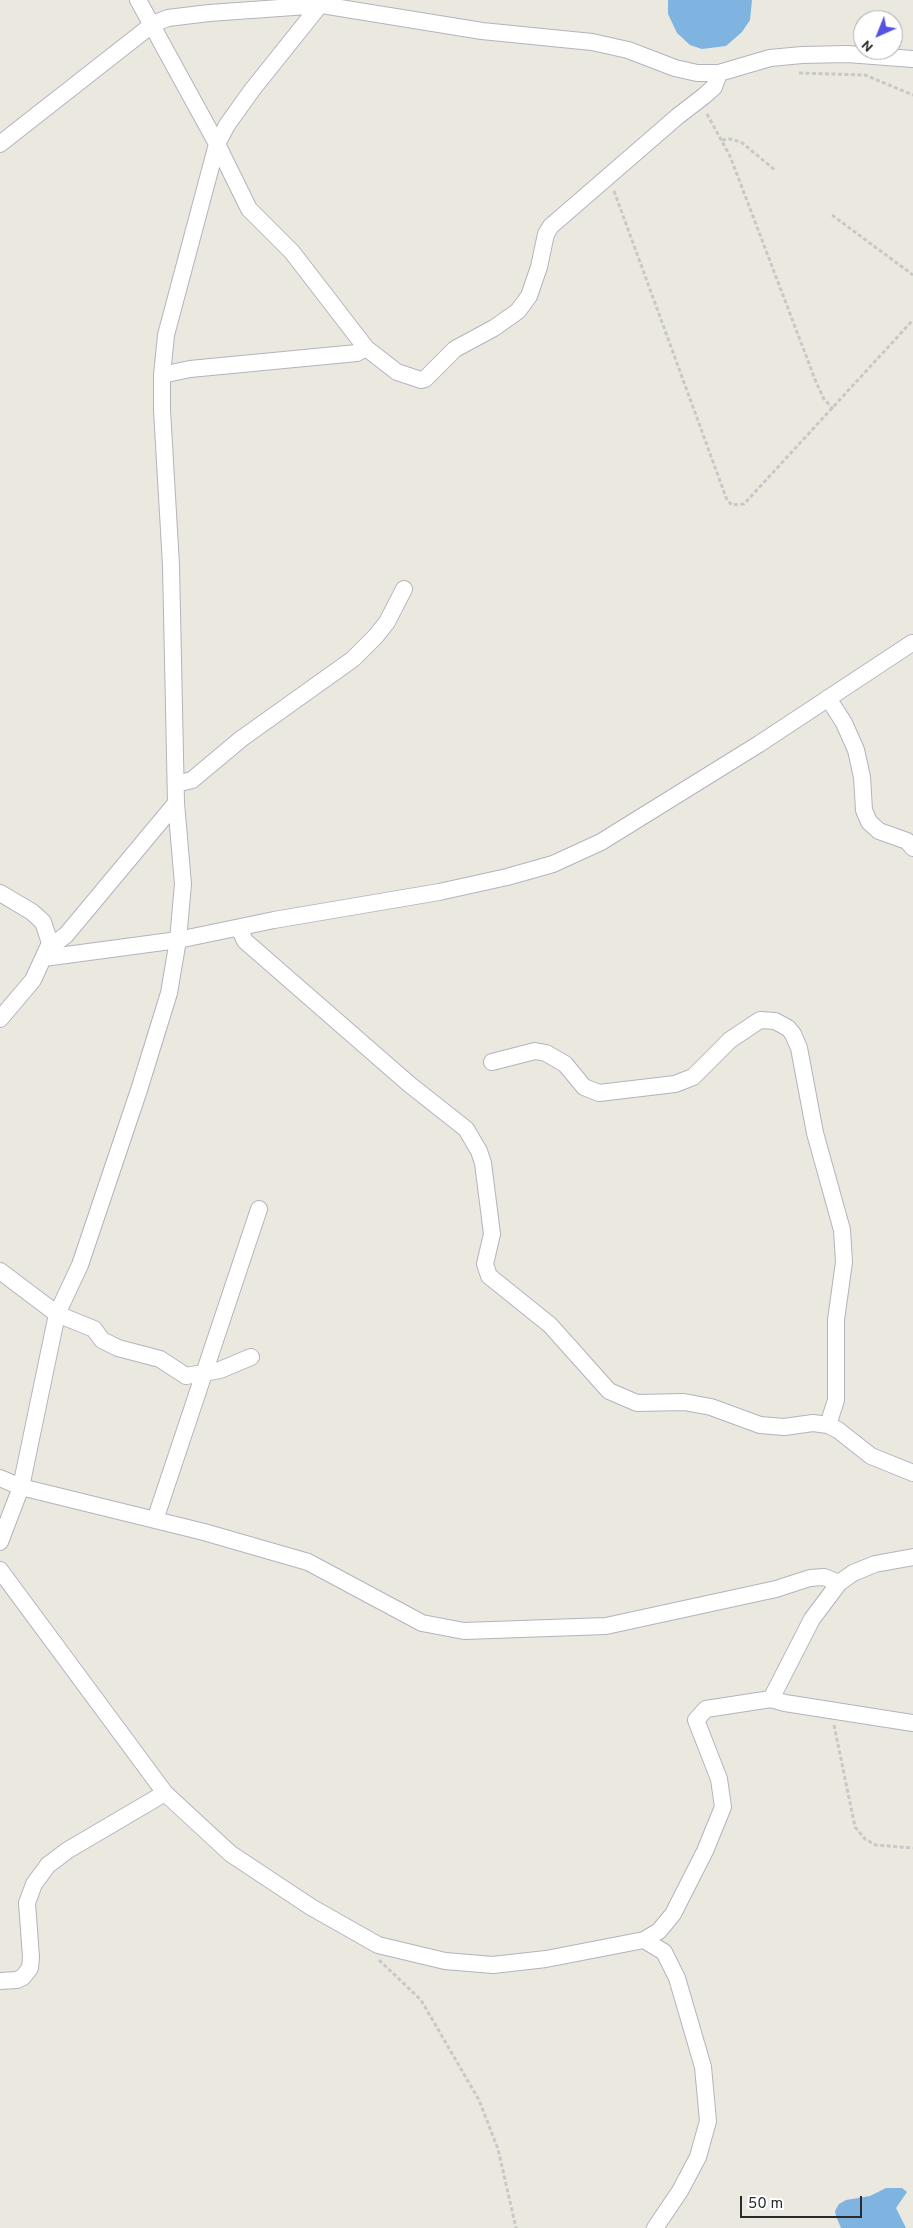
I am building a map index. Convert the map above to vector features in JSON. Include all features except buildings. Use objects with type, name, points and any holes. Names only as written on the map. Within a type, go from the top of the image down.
[{"type":"street","points":[[138,0],[153,24],[217,144],[249,209],[292,252],[366,348],[397,372],[414,379],[425,379],[455,349],[494,328],[518,311],[529,296],[539,267],[546,234],[551,226],[608,175],[714,87],[719,73]]},
{"type":"street","points":[[0,1542],[21,1486],[57,1314],[80,1265],[142,1081],[170,994],[178,940],[183,884],[176,803],[171,565],[162,410],[162,375],[166,335],[217,144],[227,124],[252,90],[323,2]]},
{"type":"street","points":[[0,144],[153,24],[168,18],[323,2],[482,31],[592,42],[628,50],[675,68],[697,73],[719,73],[770,58],[802,55],[847,54],[913,59]]},
{"type":"street","points":[[162,375],[190,369],[357,353],[366,348]]},
{"type":"street","points":[[176,784],[192,780],[241,739],[353,660],[387,622],[404,589]]},
{"type":"street","points":[[47,951],[178,940],[274,920],[439,892],[507,877],[553,864],[601,842],[759,744],[912,643]]},
{"type":"street","points":[[828,698],[844,723],[856,750],[862,777],[864,810],[869,822],[879,831],[901,837],[913,848]]},
{"type":"street","points":[[0,1019],[24,993],[47,951],[66,935],[176,803]]},
{"type":"street","points":[[0,893],[32,912],[43,922],[47,951]]},
{"type":"street","points":[[239,928],[242,936],[250,945],[409,1084],[466,1129],[483,1163],[492,1234],[485,1264],[489,1276],[550,1325],[609,1392],[637,1403],[684,1402],[711,1407],[760,1425],[784,1427],[813,1423],[828,1425],[838,1430],[872,1456],[913,1473]]},
{"type":"street","points":[[492,1062],[535,1051],[556,1058],[569,1068],[578,1082],[591,1091],[607,1092],[665,1086],[693,1077],[730,1040],[760,1020],[775,1021],[788,1028],[794,1034],[799,1048],[815,1133],[834,1194],[842,1230],[844,1262],[836,1328],[836,1400],[828,1425]]},
{"type":"street","points":[[155,1520],[259,1209]]},
{"type":"street","points":[[0,1272],[57,1314],[94,1329],[102,1340],[118,1348],[160,1359],[186,1376],[204,1374],[251,1357]]},
{"type":"street","points":[[0,1478],[21,1486],[308,1562],[422,1622],[464,1631],[606,1626],[776,1589],[810,1578],[824,1577],[838,1582]]},
{"type":"street","points":[[771,1699],[812,1619],[838,1582],[853,1573],[875,1564],[913,1557]]},
{"type":"street","points":[[0,1570],[165,1793],[194,1822],[231,1854],[311,1908],[378,1945],[445,1961],[493,1965],[546,1959],[644,1940],[659,1931],[673,1914],[705,1851],[723,1807],[718,1779],[696,1720],[706,1709],[771,1699],[831,1711],[913,1723]]},
{"type":"street","points":[[0,1981],[16,1980],[22,1977],[30,1968],[32,1957],[27,1903],[34,1884],[48,1865],[57,1857],[165,1793]]},
{"type":"street","points":[[644,1940],[664,1952],[677,1978],[703,2067],[708,2121],[698,2157],[680,2191],[655,2228]]},
{"type":"path","points":[[796,73],[865,75],[913,95]]},
{"type":"path","points":[[698,101],[722,140],[816,382],[824,399],[832,409]]},
{"type":"path","points":[[722,140],[730,139],[741,142],[775,170]]},
{"type":"path","points":[[608,175],[729,503],[735,506],[744,504],[913,320]]},
{"type":"path","points":[[832,215],[913,276]]},
{"type":"path","points":[[831,1711],[855,1827],[865,1840],[876,1845],[913,1848]]},
{"type":"path","points":[[378,1945],[377,1956],[382,1966],[408,1987],[426,2007],[479,2100],[498,2149],[516,2228]]},
{"type":"water","points":[[668,0],[752,0],[750,20],[742,32],[726,46],[702,49],[690,45],[677,33],[668,14]]},
{"type":"water","points":[[886,2188],[902,2188],[907,2192],[896,2208],[906,2228],[841,2228],[835,2211],[839,2204],[846,2200],[870,2196]]}]
